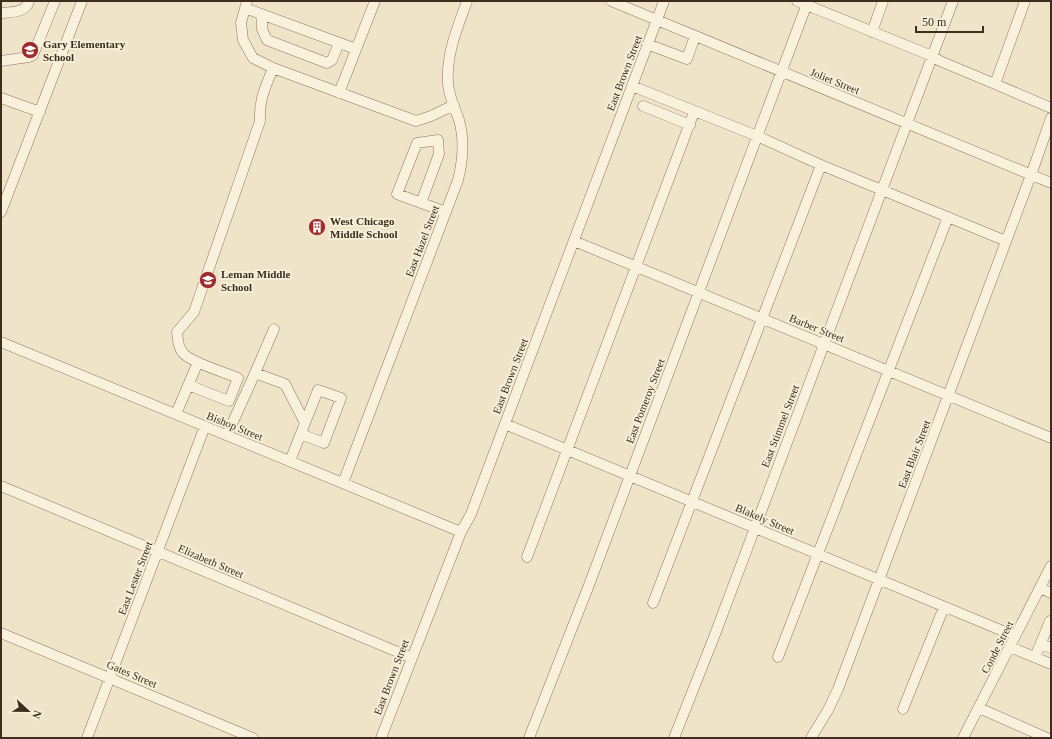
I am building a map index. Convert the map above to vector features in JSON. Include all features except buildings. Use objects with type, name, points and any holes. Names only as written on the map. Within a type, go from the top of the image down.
[{"type":"street","points":[[1,14],[23,10],[28,5],[29,1]]},
{"type":"street","points":[[1,61],[34,54],[55,1]]},
{"type":"street","points":[[2,208],[82,1]]},
{"type":"street","points":[[339,92],[374,1]]},
{"type":"street","name":"East Hazel Street","points":[[343,483],[458,180],[464,145],[462,131],[448,86],[448,64],[453,40],[467,1]]},
{"type":"street","name":"Joliet Street","points":[[611,1],[1051,183]]},
{"type":"street","name":"East Brown Street","points":[[381,738],[460,532],[471,514],[664,1]]},
{"type":"street","points":[[797,1],[808,3],[872,32],[932,56],[940,61],[1051,108]]},
{"type":"street","points":[[872,32],[883,1]]},
{"type":"street","name":"East Stimmel Street","points":[[674,738],[953,1]]},
{"type":"street","points":[[995,84],[1025,1]]},
{"type":"street","name":"East Pomeroy Street","points":[[529,738],[589,585],[808,3]]},
{"type":"street","points":[[356,49],[262,14],[246,4],[240,23],[243,40],[254,58],[273,68],[416,121],[432,116],[454,105]]},
{"type":"street","points":[[262,14],[262,29],[267,40],[327,63],[332,60],[339,43]]},
{"type":"street","points":[[648,44],[686,59],[695,36]]},
{"type":"street","points":[[188,385],[229,401],[238,378],[184,355],[178,344],[177,332],[194,312],[260,121],[262,96],[273,68]]},
{"type":"street","points":[[632,86],[757,136],[821,165],[1006,241]]},
{"type":"street","points":[[1,98],[40,112]]},
{"type":"street","points":[[642,106],[690,125]]},
{"type":"street","points":[[527,557],[694,112]]},
{"type":"street","name":"East Blair Street","points":[[811,738],[838,690],[1051,118]]},
{"type":"street","points":[[421,203],[439,154],[438,140],[416,143],[397,194],[421,203],[446,212]]},
{"type":"street","points":[[653,603],[821,165]]},
{"type":"street","points":[[778,657],[887,370],[948,217]]},
{"type":"street","name":"Barber Street","points":[[574,240],[1051,438]]},
{"type":"street","points":[[227,435],[274,330]]},
{"type":"street","name":"Bishop Street","points":[[1,342],[460,532]]},
{"type":"street","points":[[176,414],[198,362]]},
{"type":"street","points":[[255,373],[285,384],[305,423]]},
{"type":"street","points":[[290,461],[318,390],[341,398],[324,443],[301,434]]},
{"type":"street","name":"Blakely Street","points":[[505,424],[1015,636]]},
{"type":"street","name":"East Lester Street","points":[[87,738],[205,426]]},
{"type":"street","name":"Elizabeth Street","points":[[1,486],[412,658]]},
{"type":"street","name":"Conde Street","points":[[963,738],[1051,566]]},
{"type":"street","points":[[1040,588],[1051,593]]},
{"type":"street","points":[[903,709],[944,607]]},
{"type":"street","points":[[1035,657],[1051,621]]},
{"type":"street","name":"Gates Street","points":[[1,633],[254,738]]},
{"type":"street","points":[[1041,644],[1051,648]]},
{"type":"street","points":[[1010,647],[1051,664]]},
{"type":"street","points":[[979,708],[1047,738]]},
{"type":"place","name":"Gary Elementary School","points":[[30,50]]},
{"type":"place","name":"West Chicago Middle School","points":[[317,227]]},
{"type":"place","name":"Leman Middle School","points":[[208,280]]}]
